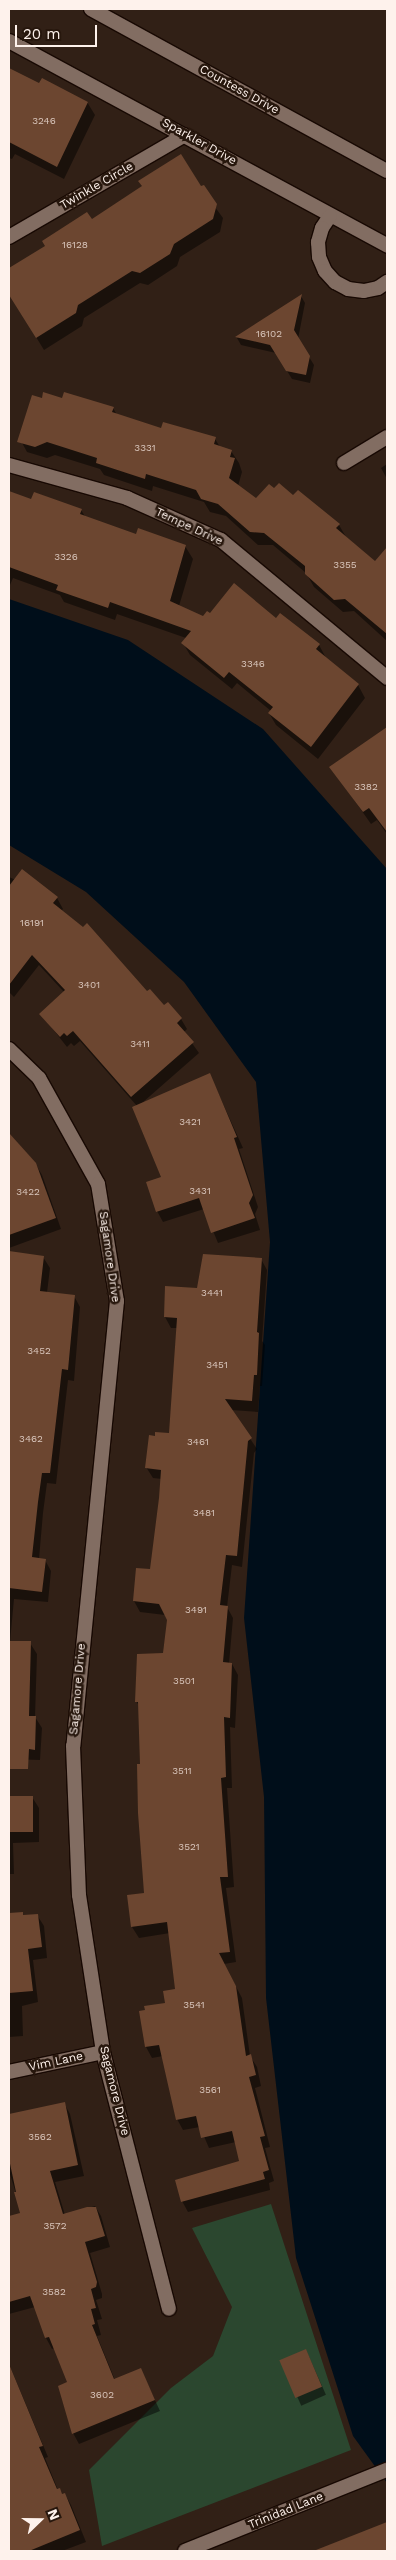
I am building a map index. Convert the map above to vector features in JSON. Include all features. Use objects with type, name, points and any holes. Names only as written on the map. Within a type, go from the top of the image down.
[{"type":"street","name":"Countess Drive","points":[[91,9],[387,172]]},
{"type":"street","name":"Sparkler Drive","points":[[9,42],[387,245]]},
{"type":"street","name":"Twinkle Circle","points":[[9,237],[185,135]]},
{"type":"street","points":[[330,216],[322,228],[318,242],[319,257],[325,271],[335,282],[348,289],[364,290],[378,288],[387,282]]},
{"type":"street","points":[[344,463],[387,437]]},
{"type":"street","name":"Tempe Drive","points":[[9,465],[126,498],[221,540],[387,678]]},
{"type":"street","name":"Sagamore Drive","points":[[9,1049],[39,1078],[98,1184],[117,1301],[91,1545],[73,1746],[79,1894],[103,2052],[169,2309]]},
{"type":"street","name":"Vim Lane","points":[[9,2072],[103,2052]]},
{"type":"street","name":"Trinidad Lane","points":[[185,2551],[381,2472]]},
{"type":"green space","points":[[271,2204],[351,2450],[102,2546],[89,2470],[171,2388],[213,2356],[232,2307],[192,2228]]},
{"type":"water","points":[[9,599],[128,640],[263,729],[387,869],[387,2483],[353,2436],[296,2258],[266,1998],[264,1797],[244,1618],[270,1242],[256,1082],[184,982],[86,892],[9,845]]},
{"type":"building","points":[[9,68],[39,83],[42,78],[88,102],[57,167],[9,142]]},
{"type":"building","points":[[181,154],[201,186],[204,185],[217,204],[213,219],[174,244],[170,254],[140,273],[132,271],[78,305],[76,313],[36,338],[9,295],[9,268],[45,246],[42,241],[87,212],[92,219],[142,186],[138,181]]},
{"type":"building","points":[[302,294],[294,330],[310,356],[306,375],[286,371],[270,345],[235,337]]},
{"type":"building","points":[[43,392],[62,398],[64,392],[114,407],[112,412],[161,428],[163,422],[216,437],[214,444],[232,450],[230,457],[235,458],[229,478],[256,498],[269,484],[274,488],[279,483],[293,495],[298,490],[340,524],[336,528],[375,561],[387,547],[387,634],[345,599],[334,600],[305,574],[305,566],[264,533],[250,532],[218,504],[201,499],[196,490],[146,474],[145,479],[96,463],[97,458],[47,442],[35,447],[17,442],[32,395],[42,398]]},
{"type":"building","points":[[9,491],[31,499],[34,492],[82,509],[80,514],[136,534],[138,528],[186,545],[170,601],[203,616],[207,611],[210,613],[234,583],[276,618],[280,613],[320,644],[316,649],[359,684],[311,747],[268,713],[273,707],[229,672],[224,678],[181,643],[191,631],[110,602],[108,608],[56,590],[58,585],[9,567]]},
{"type":"building","points":[[387,727],[387,832],[369,808],[363,812],[329,767]]},
{"type":"building","points":[[22,869],[58,897],[53,903],[83,927],[87,923],[147,991],[150,989],[164,1005],[168,1002],[182,1018],[177,1023],[194,1042],[131,1097],[73,1031],[67,1036],[64,1033],[60,1037],[39,1014],[65,990],[32,955],[9,985],[9,886]]},
{"type":"building","points":[[210,1073],[237,1137],[234,1138],[253,1195],[249,1203],[255,1218],[211,1233],[199,1198],[156,1212],[146,1182],[161,1177],[132,1107]]},
{"type":"building","points":[[9,1133],[36,1163],[56,1218],[9,1235]]},
{"type":"building","points":[[9,1251],[44,1256],[40,1291],[75,1295],[68,1370],[62,1369],[50,1473],[42,1473],[38,1502],[32,1557],[46,1559],[42,1592],[9,1588]]},
{"type":"building","points":[[203,1254],[262,1258],[257,1332],[259,1333],[257,1375],[254,1375],[252,1401],[225,1399],[252,1438],[248,1441],[237,1556],[226,1555],[220,1605],[228,1606],[223,1662],[232,1663],[230,1718],[224,1717],[226,1777],[221,1778],[228,1877],[220,1877],[230,1952],[219,1953],[236,1986],[246,2056],[251,2054],[256,2075],[249,2077],[265,2136],[260,2137],[269,2170],[263,2172],[265,2179],[181,2202],[175,2180],[239,2161],[232,2131],[201,2138],[196,2116],[176,2120],[159,2045],[145,2047],[139,2011],[145,2010],[144,2006],[165,2003],[163,1991],[175,1989],[167,1922],[131,1927],[127,1895],[144,1893],[138,1813],[137,1764],[140,1764],[138,1702],[135,1702],[137,1654],[163,1653],[167,1620],[159,1604],[133,1601],[136,1568],[150,1569],[159,1498],[161,1470],[145,1468],[149,1435],[155,1436],[155,1432],[169,1433],[177,1318],[164,1317],[165,1286],[197,1288]]},
{"type":"building","points":[[9,1641],[31,1641],[29,1716],[36,1716],[35,1750],[29,1749],[28,1769],[9,1769]]},
{"type":"building","points":[[9,1796],[33,1796],[33,1832],[9,1832]]},
{"type":"building","points":[[23,1912],[23,1915],[38,1914],[42,1947],[28,1949],[33,1991],[9,1993],[9,1913]]},
{"type":"building","points":[[65,2102],[78,2165],[50,2171],[63,2214],[87,2207],[96,2207],[105,2236],[85,2242],[97,2282],[96,2287],[91,2289],[96,2308],[91,2309],[95,2324],[92,2325],[114,2379],[141,2368],[155,2400],[72,2434],[58,2386],[67,2382],[49,2337],[45,2338],[30,2296],[9,2302],[9,2216],[20,2213],[14,2192],[16,2192],[9,2159],[9,2114]]},
{"type":"building","points":[[306,2349],[322,2387],[295,2398],[279,2360]]},
{"type":"building","points":[[9,2364],[43,2446],[39,2447],[57,2489],[60,2488],[62,2494],[65,2493],[80,2530],[29,2551],[9,2551]]},
{"type":"building","points":[[387,2522],[387,2551],[316,2551],[316,2550]]}]
